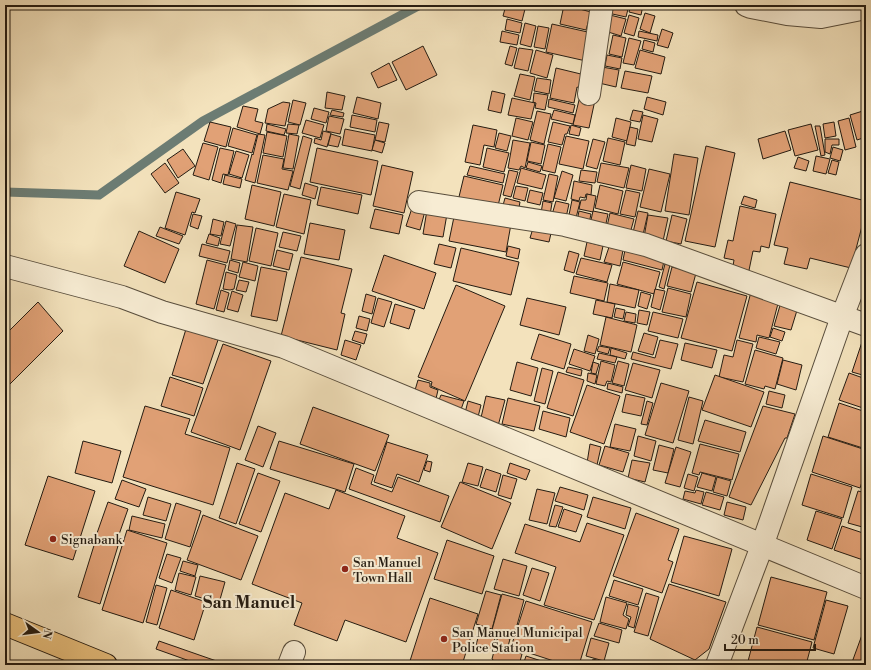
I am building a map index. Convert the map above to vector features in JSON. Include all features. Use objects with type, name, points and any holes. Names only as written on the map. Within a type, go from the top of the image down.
[{"type":"highway","points":[[5,624],[106,665]]},
{"type":"street","points":[[589,94],[602,5]]},
{"type":"street","points":[[746,5],[787,14],[821,16],[866,8]]},
{"type":"street","points":[[419,202],[565,225],[646,245],[866,325]]},
{"type":"street","points":[[717,665],[762,546],[842,317],[866,255]]},
{"type":"street","points":[[5,266],[122,297],[162,312],[284,346],[866,588]]},
{"type":"building","points":[[506,5],[526,5],[522,21],[503,16]]},
{"type":"building","points":[[564,5],[591,12],[586,30],[560,24]]},
{"type":"building","points":[[610,5],[629,5],[626,17],[608,13]]},
{"type":"building","points":[[631,5],[643,5],[641,15],[629,12]]},
{"type":"building","points":[[645,13],[655,16],[650,33],[640,29]]},
{"type":"building","points":[[610,15],[626,19],[621,36],[605,31]]},
{"type":"building","points":[[629,15],[639,18],[634,36],[624,33]]},
{"type":"building","points":[[507,19],[522,23],[520,33],[505,30]]},
{"type":"building","points":[[525,23],[536,26],[531,47],[520,44]]},
{"type":"building","points":[[552,24],[592,33],[586,61],[546,52]]},
{"type":"building","points":[[538,26],[549,28],[545,49],[534,47]]},
{"type":"building","points":[[662,29],[673,33],[668,48],[657,45]]},
{"type":"building","points":[[502,31],[519,35],[517,45],[500,42]]},
{"type":"building","points":[[639,31],[658,35],[657,41],[638,37]]},
{"type":"building","points":[[613,35],[626,38],[622,57],[609,54]]},
{"type":"building","points":[[629,38],[641,41],[634,65],[623,63]]},
{"type":"building","points":[[644,40],[655,43],[653,52],[642,49]]},
{"type":"building","points":[[423,46],[437,75],[406,90],[392,62]]},
{"type":"building","points":[[510,46],[517,48],[512,66],[505,64]]},
{"type":"building","points":[[519,48],[533,50],[528,71],[514,68]]},
{"type":"building","points":[[536,50],[553,55],[547,78],[530,73]]},
{"type":"building","points":[[640,50],[665,57],[661,74],[635,68]]},
{"type":"building","points":[[607,55],[622,58],[620,69],[605,66]]},
{"type":"building","points":[[389,63],[397,80],[378,88],[371,73]]},
{"type":"building","points":[[602,67],[619,70],[616,87],[599,83]]},
{"type":"building","points":[[556,68],[585,75],[582,89],[577,87],[574,103],[550,98]]},
{"type":"building","points":[[625,71],[652,76],[648,93],[621,88]]},
{"type":"building","points":[[520,74],[535,77],[530,100],[514,96]]},
{"type":"building","points":[[537,78],[551,80],[549,94],[534,91]]},
{"type":"building","points":[[492,91],[505,94],[501,113],[488,110]]},
{"type":"building","points":[[327,92],[345,96],[342,110],[325,108]]},
{"type":"building","points":[[534,93],[548,95],[545,110],[535,108],[536,103],[533,102]]},
{"type":"building","points":[[580,96],[595,100],[589,128],[573,125]]},
{"type":"building","points":[[357,97],[381,103],[378,119],[353,113]]},
{"type":"building","points":[[647,97],[666,102],[663,115],[644,109]]},
{"type":"building","points":[[512,98],[535,103],[531,119],[508,115]]},
{"type":"building","points":[[549,99],[575,105],[573,113],[548,107]]},
{"type":"building","points":[[293,100],[306,103],[300,125],[288,122]]},
{"type":"building","points":[[283,102],[290,103],[285,126],[265,123],[268,109]]},
{"type":"building","points":[[243,106],[258,109],[255,121],[263,123],[260,134],[237,127]]},
{"type":"building","points":[[314,108],[329,112],[326,123],[311,119]]},
{"type":"building","points":[[332,110],[344,113],[343,117],[330,115]]},
{"type":"building","points":[[554,110],[575,115],[573,124],[551,119]]},
{"type":"building","points":[[633,110],[643,112],[640,122],[630,120]]},
{"type":"building","points":[[866,110],[866,137],[857,140],[850,115]]},
{"type":"building","points":[[537,111],[551,114],[544,144],[530,140]]},
{"type":"building","points":[[352,115],[377,120],[375,132],[350,127]]},
{"type":"building","points":[[643,115],[658,119],[652,142],[638,139]]},
{"type":"building","points":[[329,116],[344,119],[340,134],[326,131]]},
{"type":"building","points":[[516,118],[533,122],[528,140],[512,136]]},
{"type":"building","points":[[616,118],[631,122],[627,141],[612,137]]},
{"type":"building","points":[[849,118],[856,147],[845,150],[838,121]]},
{"type":"building","points":[[306,120],[324,125],[320,138],[302,133]]},
{"type":"building","points":[[210,122],[231,127],[226,147],[204,141]]},
{"type":"building","points":[[379,122],[389,124],[385,142],[375,140]]},
{"type":"building","points":[[553,122],[570,126],[567,134],[565,134],[562,145],[548,142]]},
{"type":"building","points":[[834,122],[836,136],[825,138],[823,124]]},
{"type":"building","points":[[267,124],[286,129],[284,135],[266,131]]},
{"type":"building","points":[[288,124],[299,125],[297,134],[286,133]]},
{"type":"building","points":[[811,124],[818,150],[795,156],[788,130]]},
{"type":"building","points":[[473,125],[497,130],[494,147],[484,145],[480,165],[465,162]]},
{"type":"building","points":[[571,125],[581,128],[579,136],[569,134]]},
{"type":"building","points":[[815,126],[820,126],[825,155],[821,156]]},
{"type":"building","points":[[630,127],[638,129],[635,146],[626,144]]},
{"type":"building","points":[[233,128],[257,135],[252,153],[228,146]]},
{"type":"building","points":[[345,129],[375,135],[372,151],[342,145]]},
{"type":"building","points":[[323,131],[331,133],[327,147],[314,143],[315,138],[321,140]]},
{"type":"building","points":[[785,131],[791,150],[763,159],[758,139]]},
{"type":"building","points":[[267,132],[287,136],[283,157],[263,153]]},
{"type":"building","points":[[499,133],[511,136],[507,151],[495,148]]},
{"type":"building","points":[[258,134],[265,135],[255,183],[245,180]]},
{"type":"building","points":[[289,134],[299,136],[293,169],[283,168]]},
{"type":"building","points":[[331,134],[341,137],[338,147],[328,145]]},
{"type":"building","points":[[303,136],[312,139],[300,189],[290,186]]},
{"type":"building","points":[[566,136],[589,141],[583,169],[559,164]]},
{"type":"building","points":[[608,138],[625,142],[620,165],[603,161]]},
{"type":"building","points":[[593,139],[605,142],[597,169],[586,166]]},
{"type":"building","points":[[825,139],[839,139],[839,145],[832,145],[830,154],[825,152]]},
{"type":"building","points":[[375,140],[385,143],[382,153],[372,150]]},
{"type":"building","points":[[513,140],[530,143],[525,168],[521,166],[519,170],[508,168]]},
{"type":"building","points":[[531,142],[545,145],[541,164],[527,161]]},
{"type":"building","points":[[203,143],[218,147],[209,180],[193,175]]},
{"type":"building","points":[[548,144],[561,147],[555,173],[542,170]]},
{"type":"building","points":[[706,146],[735,153],[715,247],[685,241]]},
{"type":"building","points":[[833,147],[843,150],[840,161],[830,158]]},
{"type":"building","points":[[220,148],[234,151],[228,175],[223,174],[221,183],[212,180]]},
{"type":"building","points":[[317,148],[378,161],[371,195],[310,182]]},
{"type":"building","points":[[487,148],[509,153],[504,172],[483,167]]},
{"type":"building","points":[[183,149],[195,166],[178,178],[167,160]]},
{"type":"building","points":[[236,151],[249,155],[242,178],[229,174]]},
{"type":"building","points":[[674,154],[698,158],[689,215],[665,211]]},
{"type":"building","points":[[263,155],[284,159],[282,169],[293,171],[288,190],[257,183]]},
{"type":"building","points":[[816,156],[830,159],[826,174],[813,171]]},
{"type":"building","points":[[798,157],[809,161],[806,171],[794,168]]},
{"type":"building","points":[[832,160],[839,162],[836,175],[828,173]]},
{"type":"building","points":[[528,162],[542,166],[540,172],[526,168]]},
{"type":"building","points":[[165,163],[179,183],[165,193],[151,174]]},
{"type":"building","points":[[601,163],[629,168],[624,188],[597,182]]},
{"type":"building","points":[[382,165],[413,172],[404,213],[373,206]]},
{"type":"building","points":[[631,165],[646,169],[642,191],[626,188]]},
{"type":"building","points":[[470,166],[505,174],[503,183],[467,175]]},
{"type":"building","points":[[521,168],[546,175],[542,189],[517,183]]},
{"type":"building","points":[[649,169],[670,174],[661,212],[640,207]]},
{"type":"building","points":[[509,170],[518,172],[511,197],[503,195]]},
{"type":"building","points":[[581,170],[597,172],[595,183],[579,181]]},
{"type":"building","points":[[562,171],[573,175],[566,201],[554,198]]},
{"type":"building","points":[[549,174],[558,176],[553,202],[543,200]]},
{"type":"building","points":[[225,175],[242,179],[240,188],[223,184]]},
{"type":"building","points":[[464,176],[503,185],[497,210],[458,201]]},
{"type":"building","points":[[574,181],[592,185],[591,195],[586,194],[585,198],[580,197],[579,201],[571,199]]},
{"type":"building","points":[[790,182],[866,201],[866,211],[851,268],[810,258],[807,269],[784,264],[788,248],[774,245]]},
{"type":"building","points":[[305,183],[318,187],[315,199],[302,195]]},
{"type":"building","points":[[252,185],[281,192],[274,226],[245,219]]},
{"type":"building","points":[[600,185],[623,191],[618,214],[595,208]]},
{"type":"building","points":[[516,186],[528,188],[525,201],[513,198]]},
{"type":"building","points":[[321,187],[362,195],[358,214],[317,205]]},
{"type":"building","points":[[530,190],[543,193],[540,205],[527,202]]},
{"type":"building","points":[[626,190],[640,193],[635,217],[620,214]]},
{"type":"building","points":[[176,192],[200,199],[195,213],[192,212],[185,235],[165,228]]},
{"type":"building","points":[[284,194],[311,200],[304,234],[276,227]]},
{"type":"building","points":[[587,194],[596,196],[593,212],[579,209],[581,200],[586,200]]},
{"type":"building","points":[[744,196],[757,200],[755,208],[741,204]]},
{"type":"building","points":[[505,198],[520,202],[518,213],[502,209]]},
{"type":"building","points":[[572,200],[580,202],[575,222],[568,220]]},
{"type":"building","points":[[543,201],[552,203],[550,215],[541,213]]},
{"type":"building","points":[[556,201],[569,204],[565,222],[551,218]]},
{"type":"building","points":[[740,206],[776,214],[769,248],[761,246],[760,252],[753,251],[748,275],[732,272],[734,260],[724,258],[728,240],[733,241]]},
{"type":"building","points":[[412,208],[425,211],[420,230],[406,226]]},
{"type":"building","points":[[375,209],[403,215],[399,234],[370,228]]},
{"type":"building","points":[[427,210],[447,214],[443,237],[423,234]]},
{"type":"building","points":[[579,211],[591,214],[588,228],[576,226]]},
{"type":"building","points":[[593,211],[608,214],[604,233],[589,229]]},
{"type":"building","points":[[638,211],[648,213],[642,239],[632,237]]},
{"type":"building","points":[[455,212],[511,224],[506,252],[449,241]]},
{"type":"building","points":[[610,213],[634,219],[629,237],[606,231]]},
{"type":"building","points":[[193,214],[202,216],[198,229],[190,226]]},
{"type":"building","points":[[648,215],[668,218],[663,241],[644,237]]},
{"type":"building","points":[[672,215],[687,219],[681,244],[666,241]]},
{"type":"building","points":[[213,219],[224,222],[221,236],[210,234]]},
{"type":"building","points":[[226,221],[236,224],[230,246],[220,244]]},
{"type":"building","points":[[310,223],[345,230],[339,260],[304,254]]},
{"type":"building","points":[[237,225],[253,227],[247,262],[231,259]]},
{"type":"building","points":[[534,225],[552,229],[549,242],[530,238]]},
{"type":"building","points":[[160,227],[183,236],[179,244],[156,236]]},
{"type":"building","points":[[256,228],[278,233],[271,266],[249,261]]},
{"type":"building","points":[[139,231],[179,249],[165,283],[124,266]]},
{"type":"building","points":[[283,232],[301,236],[297,251],[279,247]]},
{"type":"building","points":[[209,234],[220,238],[218,246],[206,243]]},
{"type":"building","points":[[587,242],[603,246],[600,260],[584,256]]},
{"type":"building","points":[[202,244],[230,251],[227,263],[199,256]]},
{"type":"building","points":[[439,244],[456,248],[451,268],[434,264]]},
{"type":"building","points":[[508,246],[520,249],[518,259],[506,256]]},
{"type":"building","points":[[609,247],[623,250],[620,266],[604,262]]},
{"type":"building","points":[[461,248],[519,262],[511,295],[453,281]]},
{"type":"building","points":[[277,250],[293,254],[289,270],[273,266]]},
{"type":"building","points":[[625,250],[664,261],[662,270],[623,260]]},
{"type":"building","points":[[569,251],[579,254],[574,273],[564,270]]},
{"type":"building","points":[[384,255],[436,273],[424,309],[372,291]]},
{"type":"building","points":[[301,257],[352,269],[341,313],[345,314],[337,350],[281,336]]},
{"type":"building","points":[[581,258],[612,265],[607,282],[576,274]]},
{"type":"building","points":[[207,260],[226,265],[214,309],[196,304]]},
{"type":"building","points":[[230,260],[240,263],[238,273],[228,270]]},
{"type":"building","points":[[243,262],[258,266],[255,281],[239,277]]},
{"type":"building","points":[[623,262],[660,272],[654,294],[617,284]]},
{"type":"building","points":[[665,264],[670,265],[664,289],[659,287]]},
{"type":"building","points":[[261,267],[287,272],[277,321],[251,316]]},
{"type":"building","points":[[672,267],[696,273],[691,292],[667,286]]},
{"type":"building","points":[[226,272],[237,275],[234,289],[223,289]]},
{"type":"building","points":[[574,276],[608,283],[604,301],[570,293]]},
{"type":"building","points":[[239,280],[249,282],[246,292],[236,290]]},
{"type":"building","points":[[697,282],[747,296],[732,351],[681,338]]},
{"type":"building","points":[[610,284],[639,290],[635,308],[607,302]]},
{"type":"building","points":[[456,285],[505,306],[465,401],[431,386],[432,382],[418,377]]},
{"type":"building","points":[[668,288],[691,294],[686,317],[662,312]]},
{"type":"building","points":[[752,288],[780,296],[769,338],[757,335],[756,342],[739,338]]},
{"type":"building","points":[[655,289],[665,291],[660,310],[651,307]]},
{"type":"building","points":[[221,290],[229,293],[224,312],[216,310]]},
{"type":"building","points":[[232,291],[243,295],[238,312],[227,309]]},
{"type":"building","points":[[641,292],[651,295],[647,309],[638,306]]},
{"type":"building","points":[[366,294],[376,297],[372,314],[362,311]]},
{"type":"building","points":[[378,298],[392,302],[384,327],[371,323]]},
{"type":"building","points":[[527,298],[566,307],[559,335],[520,325]]},
{"type":"building","points":[[596,300],[615,304],[612,318],[593,314]]},
{"type":"building","points":[[38,302],[63,331],[5,389],[5,335]]},
{"type":"building","points":[[781,302],[798,307],[791,330],[774,326]]},
{"type":"building","points":[[395,304],[415,310],[409,329],[390,323]]},
{"type":"building","points":[[616,308],[625,310],[623,319],[614,317]]},
{"type":"building","points":[[639,310],[650,312],[647,325],[637,323]]},
{"type":"building","points":[[626,312],[636,314],[635,323],[624,321]]},
{"type":"building","points":[[653,312],[683,319],[678,338],[648,331]]},
{"type":"building","points":[[359,316],[370,319],[367,331],[356,328]]},
{"type":"building","points":[[606,317],[637,325],[631,352],[600,345]]},
{"type":"building","points":[[773,328],[785,332],[782,341],[770,337]]},
{"type":"building","points":[[186,329],[218,340],[203,384],[172,375]]},
{"type":"building","points":[[866,330],[866,376],[852,372]]},
{"type":"building","points":[[355,331],[367,334],[364,344],[352,340]]},
{"type":"building","points":[[644,333],[658,337],[653,355],[638,351]]},
{"type":"building","points":[[539,334],[571,344],[564,369],[531,359]]},
{"type":"building","points":[[588,335],[599,339],[595,354],[584,351]]},
{"type":"building","points":[[759,337],[780,342],[776,354],[756,348]]},
{"type":"building","points":[[345,340],[361,345],[356,360],[341,355]]},
{"type":"building","points":[[660,340],[678,344],[671,369],[631,359],[633,352],[655,358]]},
{"type":"building","points":[[737,340],[753,344],[743,382],[719,377],[724,355],[733,357]]},
{"type":"building","points":[[685,343],[717,350],[712,368],[681,360]]},
{"type":"building","points":[[223,344],[271,361],[240,450],[191,432]]},
{"type":"building","points":[[599,346],[610,348],[608,354],[597,351]]},
{"type":"building","points":[[611,348],[627,353],[625,359],[610,355]]},
{"type":"building","points":[[574,349],[595,356],[590,371],[569,364]]},
{"type":"building","points":[[755,350],[783,358],[775,389],[765,386],[764,389],[745,384]]},
{"type":"building","points":[[599,353],[617,357],[615,363],[597,359]]},
{"type":"building","points":[[783,360],[802,365],[796,390],[777,384]]},
{"type":"building","points":[[601,361],[615,365],[611,382],[607,381],[605,386],[596,384]]},
{"type":"building","points":[[618,361],[629,364],[624,386],[612,383]]},
{"type":"building","points":[[517,362],[538,368],[531,396],[510,390]]},
{"type":"building","points":[[593,362],[599,364],[596,374],[591,373]]},
{"type":"building","points":[[633,363],[660,370],[652,398],[625,390]]},
{"type":"building","points":[[568,367],[582,370],[581,376],[566,372]]},
{"type":"building","points":[[542,368],[553,371],[545,404],[534,401]]},
{"type":"building","points":[[558,372],[584,380],[573,416],[547,408]]},
{"type":"building","points":[[588,373],[597,375],[595,384],[587,381]]},
{"type":"building","points":[[849,373],[866,379],[866,409],[839,400]]},
{"type":"building","points":[[715,375],[764,392],[751,427],[702,410]]},
{"type":"building","points":[[170,377],[203,388],[194,416],[161,406]]},
{"type":"building","points":[[418,380],[430,383],[430,387],[438,390],[435,403],[413,397]]},
{"type":"building","points":[[608,383],[623,387],[622,393],[607,389]]},
{"type":"building","points":[[661,383],[689,391],[673,443],[645,435]]},
{"type":"building","points":[[587,385],[620,396],[604,444],[570,432]]},
{"type":"building","points":[[769,391],[785,395],[782,408],[766,404]]},
{"type":"building","points":[[626,394],[645,398],[641,416],[622,412]]},
{"type":"building","points":[[441,395],[464,401],[459,415],[436,407]]},
{"type":"building","points":[[486,396],[505,400],[498,426],[480,422]]},
{"type":"building","points":[[689,397],[703,401],[693,444],[678,440]]},
{"type":"building","points":[[508,398],[540,406],[534,431],[502,424]]},
{"type":"building","points":[[468,401],[481,405],[477,421],[464,417]]},
{"type":"building","points":[[647,401],[653,403],[647,425],[641,424]]},
{"type":"building","points":[[839,403],[866,412],[866,449],[828,437]]},
{"type":"building","points":[[145,406],[190,419],[185,434],[230,448],[213,505],[123,477]]},
{"type":"building","points":[[763,406],[795,414],[787,438],[785,438],[751,505],[729,497]]},
{"type":"building","points":[[313,407],[389,435],[375,471],[300,444]]},
{"type":"building","points":[[543,411],[570,418],[566,437],[539,429]]},
{"type":"building","points":[[705,420],[746,432],[740,452],[698,441]]},
{"type":"building","points":[[615,424],[636,429],[630,451],[610,447]]},
{"type":"building","points":[[258,426],[276,433],[263,467],[245,460]]},
{"type":"building","points":[[638,436],[656,441],[651,461],[634,456]]},
{"type":"building","points":[[823,436],[866,450],[866,470],[860,488],[812,472]]},
{"type":"building","points":[[83,441],[121,451],[112,483],[75,473]]},
{"type":"building","points":[[279,441],[354,464],[345,492],[270,469]]},
{"type":"building","points":[[387,442],[428,455],[419,482],[397,474],[392,488],[374,482]]},
{"type":"building","points":[[590,444],[601,447],[597,465],[587,463]]},
{"type":"building","points":[[700,444],[739,454],[732,480],[700,472],[699,475],[692,473]]},
{"type":"building","points":[[659,445],[674,449],[668,473],[653,470]]},
{"type":"building","points":[[605,446],[629,453],[623,472],[599,465]]},
{"type":"building","points":[[676,447],[691,452],[680,487],[665,483]]},
{"type":"building","points":[[632,460],[650,463],[645,482],[628,478]]},
{"type":"building","points":[[427,461],[432,462],[430,472],[424,470]]},
{"type":"building","points":[[237,463],[255,469],[236,524],[219,518]]},
{"type":"building","points":[[468,463],[483,467],[478,486],[462,482]]},
{"type":"building","points":[[510,463],[530,470],[526,480],[507,473]]},
{"type":"building","points":[[356,468],[374,475],[371,484],[392,492],[398,477],[449,496],[440,522],[349,489]]},
{"type":"building","points":[[486,469],[501,474],[496,492],[480,487]]},
{"type":"building","points":[[258,473],[280,481],[261,532],[239,524]]},
{"type":"building","points":[[702,473],[716,477],[712,491],[697,487]]},
{"type":"building","points":[[688,474],[698,477],[694,491],[684,488]]},
{"type":"building","points":[[811,474],[852,487],[843,518],[802,505]]},
{"type":"building","points":[[503,475],[517,479],[511,499],[498,495]]},
{"type":"building","points":[[48,476],[95,491],[73,560],[25,545]]},
{"type":"building","points":[[717,477],[731,481],[727,496],[713,492]]},
{"type":"building","points":[[122,480],[146,489],[139,507],[115,499]]},
{"type":"building","points":[[460,482],[511,503],[492,549],[441,527]]},
{"type":"building","points":[[560,487],[588,495],[584,510],[555,501]]},
{"type":"building","points":[[537,489],[555,493],[547,524],[529,520]]},
{"type":"building","name":"San Manuel Town Hall","points":[[336,490],[405,516],[397,538],[438,553],[406,642],[345,620],[337,641],[294,625],[302,603],[252,584],[285,493],[329,509]]},
{"type":"building","points":[[696,490],[704,492],[701,504],[683,499],[685,491],[695,493]]},
{"type":"building","points":[[858,491],[866,493],[866,528],[848,523]]},
{"type":"building","points":[[706,492],[724,497],[720,510],[702,505]]},
{"type":"building","points":[[148,497],[171,504],[166,521],[143,515]]},
{"type":"building","points":[[593,497],[631,508],[625,529],[587,517]]},
{"type":"building","points":[[108,502],[128,509],[116,543],[96,536]]},
{"type":"building","points":[[727,502],[746,507],[743,520],[724,515]]},
{"type":"building","points":[[176,503],[201,511],[190,547],[165,539]]},
{"type":"building","points":[[555,505],[563,507],[556,527],[549,526]]},
{"type":"building","points":[[564,509],[582,515],[576,532],[558,527]]},
{"type":"building","points":[[816,511],[842,519],[832,549],[807,540]]},
{"type":"building","points":[[636,513],[679,529],[668,560],[673,562],[662,593],[613,576]]},
{"type":"building","points":[[203,515],[258,536],[241,580],[187,560]]},
{"type":"building","points":[[132,516],[165,524],[162,538],[129,530]]},
{"type":"building","points":[[587,523],[624,535],[594,620],[544,605],[556,567],[515,553],[525,524],[580,542]]},
{"type":"building","points":[[842,526],[866,534],[866,561],[834,550]]},
{"type":"building","points":[[127,530],[167,543],[143,623],[102,610]]},
{"type":"building","points":[[684,536],[732,549],[719,596],[671,582]]},
{"type":"building","points":[[96,539],[118,546],[100,604],[78,597]]},
{"type":"building","points":[[447,540],[494,556],[482,594],[434,579]]},
{"type":"building","points":[[167,554],[181,558],[172,583],[159,578]]},
{"type":"building","points":[[503,559],[527,566],[519,596],[494,589]]},
{"type":"building","points":[[183,561],[198,565],[195,576],[180,571]]},
{"type":"building","points":[[532,568],[549,573],[540,601],[523,595]]},
{"type":"building","points":[[179,573],[196,577],[191,595],[175,590]]},
{"type":"building","points":[[200,576],[225,582],[219,603],[195,596]]},
{"type":"building","points":[[771,577],[827,592],[814,640],[758,625]]},
{"type":"building","points":[[614,580],[643,589],[638,605],[609,596]]},
{"type":"building","points":[[669,584],[726,602],[709,649],[695,660],[650,639]]},
{"type":"building","points":[[156,585],[167,588],[157,625],[146,622]]},
{"type":"building","points":[[171,590],[206,602],[194,640],[159,628]]},
{"type":"building","points":[[486,591],[501,595],[492,629],[476,624]]},
{"type":"building","points":[[646,593],[659,597],[648,636],[634,632]]},
{"type":"building","points":[[502,594],[524,600],[514,636],[492,630]]},
{"type":"building","points":[[606,597],[627,603],[623,615],[629,619],[626,629],[600,622]]},
{"type":"building","name":"San Manuel Municipal Police Station","points":[[430,598],[478,614],[462,665],[409,664]]},
{"type":"building","points":[[826,600],[848,606],[834,654],[813,648]]},
{"type":"building","points":[[526,601],[592,622],[579,665],[566,665],[511,647]]},
{"type":"building","points":[[628,604],[639,607],[634,628],[628,626],[631,617],[626,615]]},
{"type":"building","points":[[599,623],[622,630],[619,643],[594,636]]},
{"type":"building","points":[[866,624],[866,665],[851,665]]},
{"type":"building","points":[[757,627],[812,642],[806,665],[747,665]]},
{"type":"building","points":[[480,631],[496,635],[492,649],[476,645]]},
{"type":"building","points":[[498,636],[510,639],[507,650],[522,654],[519,665],[499,665],[492,659]]},
{"type":"building","points":[[591,638],[609,643],[604,661],[586,656]]},
{"type":"building","points":[[159,641],[228,665],[201,665],[156,649]]},
{"type":"building","points":[[526,656],[554,665],[523,665]]},
{"type":"building","points":[[593,659],[614,665],[591,665]]},
{"type":"waterway","points":[[5,192],[99,195],[203,121],[420,5]]},
{"type":"place","name":"Signabank","points":[[53,539]]},
{"type":"place","name":"San Manuel Town Hall","points":[[345,569]]},
{"type":"place","name":"San Manuel Municipal Police Station","points":[[444,639]]},
{"type":"district","name":"San Manuel","points":[[249,602]]}]
